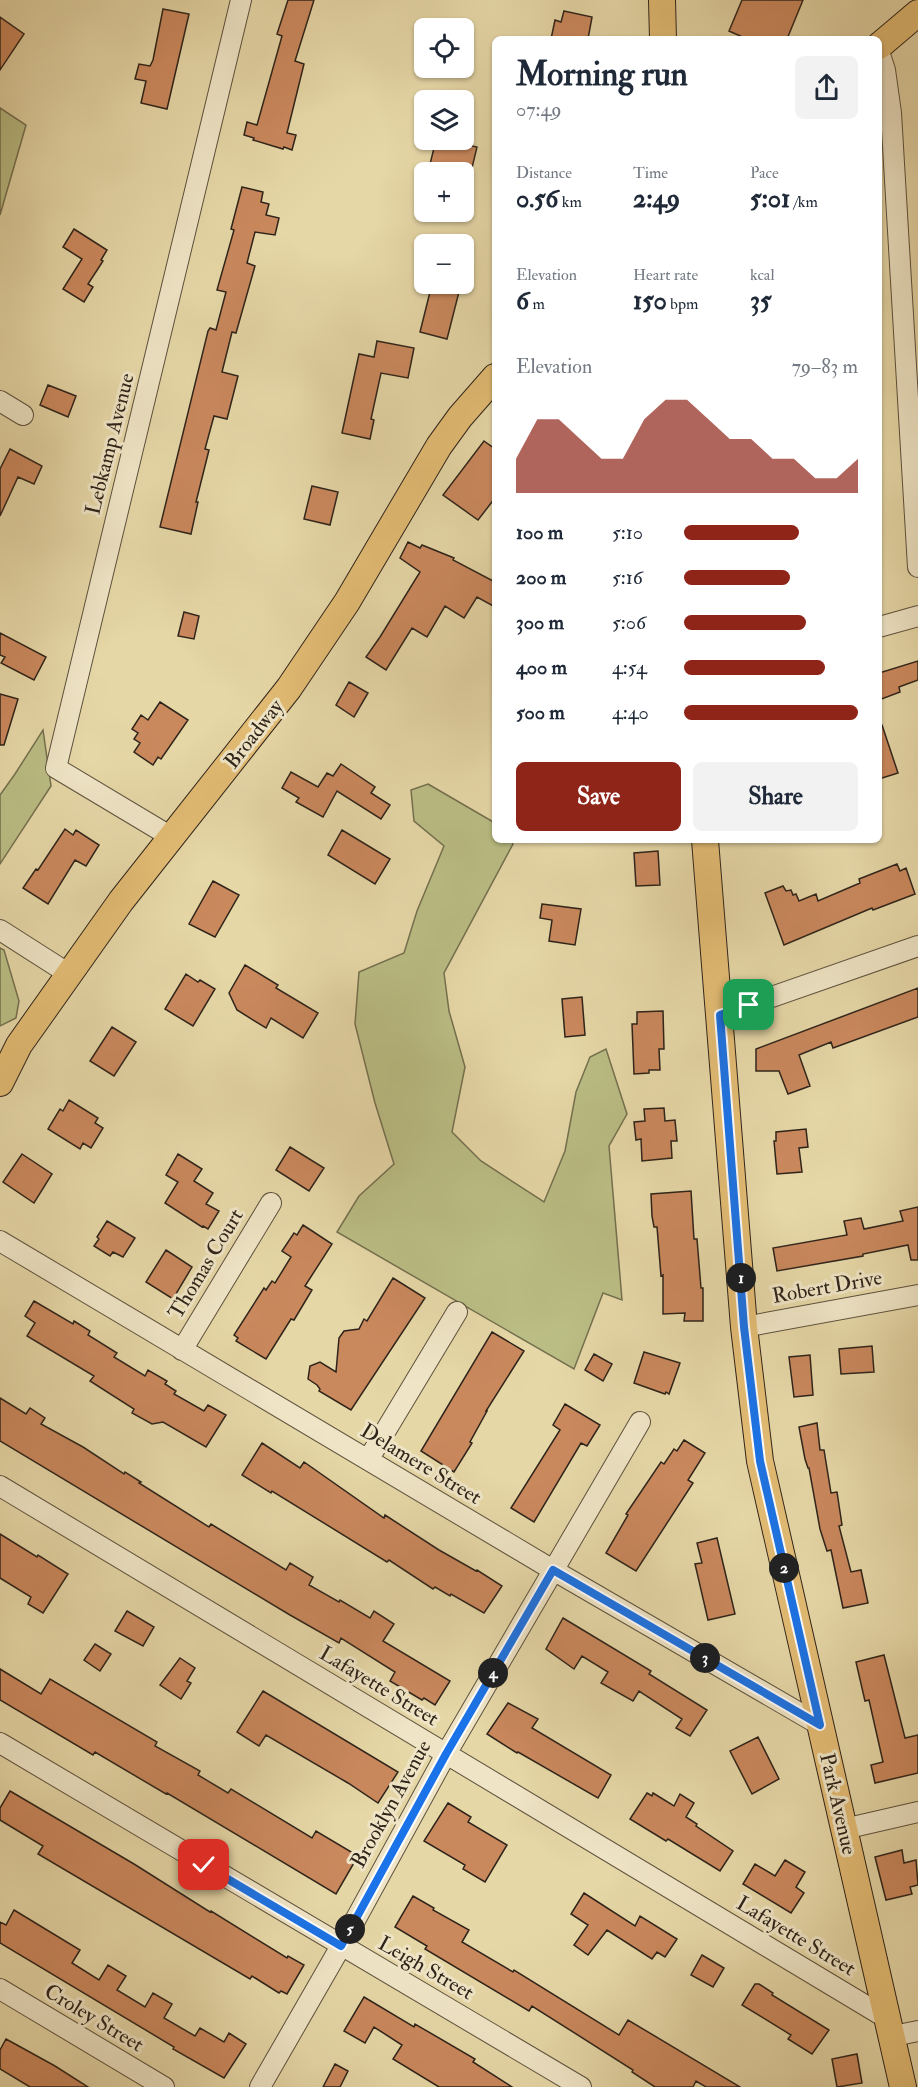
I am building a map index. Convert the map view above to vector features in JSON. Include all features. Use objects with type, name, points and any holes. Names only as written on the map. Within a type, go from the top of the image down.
[{"type":"main road","points":[[662,0],[663,36]]},
{"type":"main road","points":[[882,43],[918,13]]},
{"type":"main road","name":"Broadway","points":[[0,1083],[19,1045],[121,901],[173,838],[289,688],[347,602],[439,446],[460,417],[492,380]]},
{"type":"main road","name":"Park Avenue","points":[[705,843],[744,1327],[760,1461],[903,2087]]},
{"type":"street","name":"Lebkamp Avenue","points":[[173,838],[56,768],[241,0]]},
{"type":"street","points":[[882,60],[891,113],[918,567]]},
{"type":"street","points":[[0,401],[23,415]]},
{"type":"street","points":[[882,626],[918,616]]},
{"type":"street","points":[[0,930],[69,974]]},
{"type":"street","points":[[720,1015],[918,946]]},
{"type":"street","name":"Thomas Court","points":[[182,1350],[271,1203]]},
{"type":"street","name":"Delamere Street","points":[[0,1241],[553,1570],[820,1725]]},
{"type":"street","name":"Robert Drive","points":[[744,1327],[918,1295]]},
{"type":"street","points":[[368,1460],[457,1312]]},
{"type":"street","name":"Brooklyn Avenue","points":[[260,2087],[341,1946],[446,1754],[640,1422]]},
{"type":"street","name":"Lafayette Street","points":[[0,1486],[446,1754],[891,2028]]},
{"type":"street","name":"Leigh Street","points":[[0,1743],[581,2087]]},
{"type":"street","points":[[844,1829],[918,1812]]},
{"type":"street","name":"Croley Street","points":[[0,1989],[164,2087]]},
{"type":"street","points":[[891,2028],[918,2031]]},
{"type":"green space","points":[[0,108],[26,125],[0,215]]},
{"type":"green space","points":[[43,730],[51,786],[0,864],[0,795]]},
{"type":"green space","points":[[428,784],[492,821],[492,843],[513,844],[444,973],[449,1011],[465,1067],[452,1132],[481,1161],[544,1202],[565,1151],[576,1092],[590,1057],[606,1049],[627,1114],[609,1146],[622,1300],[603,1293],[574,1369],[337,1232],[359,1196],[394,1164],[375,1103],[355,1024],[359,972],[404,953],[417,911],[444,846],[414,821],[411,790]]},
{"type":"green space","points":[[0,948],[4,950],[19,1001],[16,1018],[0,1026]]},
{"type":"building","points":[[288,0],[314,0],[295,61],[304,64],[287,133],[296,135],[292,150],[253,140],[254,138],[244,135],[247,122],[257,125],[282,36],[277,34]]},
{"type":"building","points":[[742,0],[803,0],[788,36],[740,36],[729,31]]},
{"type":"building","points":[[163,9],[189,14],[167,109],[141,103],[146,81],[135,79],[139,64],[150,66],[153,60]]},
{"type":"building","points":[[564,11],[592,17],[589,36],[552,36],[555,20],[561,22]]},
{"type":"building","points":[[0,17],[24,34],[0,70]]},
{"type":"building","points":[[474,146],[477,147],[473,162],[430,162],[434,150],[474,150]]},
{"type":"building","points":[[242,187],[263,192],[261,202],[269,204],[266,215],[279,218],[275,235],[255,232],[247,263],[255,266],[236,333],[232,332],[222,372],[238,376],[227,419],[214,416],[205,449],[209,450],[196,502],[198,502],[191,534],[160,527],[208,331],[210,328],[216,330],[226,292],[217,290],[234,230],[231,229]]},
{"type":"building","points":[[74,229],[107,250],[101,260],[103,261],[88,284],[93,287],[84,302],[63,289],[82,259],[63,247]]},
{"type":"building","points":[[430,294],[458,294],[447,339],[420,332]]},
{"type":"building","points":[[377,341],[414,348],[408,378],[381,373],[371,419],[374,420],[370,439],[342,433],[359,354],[374,357]]},
{"type":"building","points":[[48,385],[76,396],[68,417],[40,405]]},
{"type":"building","points":[[484,441],[492,447],[492,502],[478,520],[443,495]]},
{"type":"building","points":[[10,449],[42,466],[34,484],[18,477],[0,516],[0,469]]},
{"type":"building","points":[[312,486],[338,492],[330,525],[304,519]]},
{"type":"building","points":[[408,542],[454,558],[453,560],[492,580],[492,605],[477,597],[464,618],[445,606],[427,637],[412,628],[386,670],[366,657],[420,572],[400,558]]},
{"type":"building","points":[[184,612],[199,616],[194,639],[178,636]]},
{"type":"building","points":[[0,633],[46,657],[34,680],[1,663],[5,657],[0,655]]},
{"type":"building","points":[[918,661],[918,680],[899,687],[900,692],[882,699],[882,672]]},
{"type":"building","points":[[349,682],[368,693],[354,717],[336,705]]},
{"type":"building","points":[[0,694],[18,699],[4,745],[0,745]]},
{"type":"building","points":[[160,702],[188,720],[161,759],[158,757],[153,765],[134,752],[140,743],[134,739],[138,733],[132,729],[141,715],[148,720]]},
{"type":"building","points":[[882,725],[898,773],[882,778]]},
{"type":"building","points":[[341,764],[375,787],[371,793],[390,805],[381,819],[337,791],[323,817],[296,802],[299,798],[282,788],[291,772],[318,787],[327,773],[333,776]]},
{"type":"building","points":[[65,829],[73,835],[76,830],[99,845],[86,866],[75,860],[48,904],[23,888]]},
{"type":"building","points":[[342,830],[390,859],[375,884],[328,855]]},
{"type":"building","points":[[658,851],[660,885],[636,886],[634,853]]},
{"type":"building","points":[[897,864],[900,871],[906,868],[915,894],[873,910],[872,908],[784,945],[765,893],[783,886],[786,891],[791,890],[793,895],[796,894],[799,901],[816,894],[818,901],[860,883],[859,879]]},
{"type":"building","points":[[213,881],[239,895],[215,937],[189,924]]},
{"type":"building","points":[[542,904],[581,909],[575,945],[549,941],[552,920],[540,918]]},
{"type":"building","points":[[245,965],[278,985],[276,988],[318,1013],[303,1038],[271,1018],[266,1028],[237,1010],[229,993]]},
{"type":"building","points":[[186,974],[215,989],[193,1026],[165,1009]]},
{"type":"building","points":[[918,988],[918,1017],[833,1048],[831,1042],[799,1055],[810,1086],[788,1094],[779,1071],[756,1071],[756,1049]]},
{"type":"building","points":[[582,997],[585,1035],[565,1037],[562,999]]},
{"type":"building","points":[[663,1011],[664,1049],[659,1049],[660,1070],[634,1074],[632,1024],[637,1024],[637,1012]]},
{"type":"building","points":[[112,1027],[136,1042],[114,1076],[90,1061]]},
{"type":"building","points":[[69,1100],[98,1118],[95,1123],[103,1128],[91,1148],[83,1143],[80,1149],[48,1129],[60,1109],[63,1111]]},
{"type":"building","points":[[664,1108],[665,1121],[675,1120],[677,1141],[671,1141],[672,1158],[642,1161],[641,1139],[636,1140],[634,1122],[645,1121],[644,1109]]},
{"type":"building","points":[[806,1129],[808,1147],[799,1148],[802,1172],[777,1174],[774,1141],[776,1141],[776,1132]]},
{"type":"building","points":[[290,1147],[324,1168],[309,1191],[276,1170]]},
{"type":"building","points":[[22,1154],[52,1174],[34,1203],[3,1182]]},
{"type":"building","points":[[178,1154],[202,1169],[194,1181],[213,1193],[206,1204],[219,1211],[208,1229],[165,1203],[178,1182],[166,1175]]},
{"type":"building","points":[[691,1191],[694,1239],[697,1239],[701,1288],[703,1288],[703,1321],[684,1321],[685,1313],[663,1314],[663,1275],[661,1276],[657,1227],[654,1227],[652,1216],[651,1194]]},
{"type":"building","points":[[918,1207],[918,1260],[911,1260],[908,1245],[863,1254],[863,1256],[777,1271],[773,1248],[847,1235],[844,1221],[861,1218],[864,1229],[903,1221],[900,1211]]},
{"type":"building","points":[[107,1221],[135,1238],[123,1257],[113,1252],[110,1256],[94,1246]]},
{"type":"building","points":[[303,1225],[332,1244],[305,1286],[312,1290],[266,1359],[236,1341],[238,1338],[234,1335],[264,1288],[266,1290],[272,1281],[275,1283],[291,1257],[282,1251],[294,1233],[297,1235]]},
{"type":"building","points":[[166,1250],[192,1267],[173,1299],[146,1282]]},
{"type":"building","points":[[393,1278],[425,1298],[351,1410],[319,1391],[317,1385],[308,1379],[310,1366],[320,1362],[336,1372],[339,1338],[344,1331],[359,1329],[364,1319],[367,1321]]},
{"type":"building","points":[[34,1301],[73,1324],[74,1321],[90,1331],[88,1335],[117,1353],[114,1357],[145,1376],[148,1370],[167,1381],[165,1384],[176,1391],[174,1394],[204,1411],[208,1405],[226,1415],[206,1447],[163,1422],[152,1424],[132,1413],[134,1409],[90,1381],[94,1376],[27,1336],[35,1323],[25,1316]]},
{"type":"building","points":[[492,1332],[524,1351],[486,1411],[470,1442],[472,1443],[454,1472],[421,1451]]},
{"type":"building","points":[[872,1346],[874,1372],[841,1374],[839,1349]]},
{"type":"building","points":[[644,1352],[680,1363],[669,1394],[634,1383]]},
{"type":"building","points":[[594,1354],[612,1364],[603,1381],[585,1370]]},
{"type":"building","points":[[810,1355],[813,1395],[794,1397],[789,1357]]},
{"type":"building","points":[[0,1398],[26,1414],[30,1408],[45,1418],[41,1424],[83,1447],[124,1474],[125,1472],[209,1527],[211,1524],[286,1570],[290,1563],[313,1577],[309,1585],[370,1618],[374,1611],[394,1624],[383,1641],[450,1681],[435,1705],[390,1681],[395,1672],[341,1638],[339,1643],[290,1615],[0,1441]]},
{"type":"building","points":[[565,1404],[600,1425],[587,1446],[581,1443],[534,1522],[511,1508],[560,1430],[553,1425]]},
{"type":"building","points":[[817,1423],[820,1450],[824,1450],[831,1493],[837,1492],[842,1525],[839,1526],[851,1572],[861,1570],[868,1603],[843,1608],[831,1550],[827,1551],[820,1529],[799,1427]]},
{"type":"building","points":[[684,1440],[705,1453],[688,1480],[693,1483],[636,1571],[606,1553],[628,1515],[626,1514],[661,1462],[664,1464],[674,1449],[677,1451]]},
{"type":"building","points":[[262,1443],[300,1468],[304,1462],[384,1518],[385,1515],[439,1550],[502,1586],[484,1613],[451,1594],[450,1596],[435,1587],[433,1589],[389,1560],[387,1562],[242,1475]]},
{"type":"building","points":[[0,1534],[68,1574],[43,1613],[28,1604],[31,1597],[0,1578]]},
{"type":"building","points":[[717,1538],[735,1614],[708,1620],[695,1564],[702,1563],[697,1543]]},
{"type":"building","points":[[127,1611],[154,1627],[143,1646],[115,1631]]},
{"type":"building","points":[[563,1618],[651,1671],[649,1674],[707,1710],[690,1736],[676,1728],[682,1719],[639,1691],[633,1701],[601,1683],[608,1672],[582,1656],[574,1669],[546,1649]]},
{"type":"building","points":[[95,1644],[111,1654],[100,1671],[84,1660]]},
{"type":"building","points":[[884,1655],[905,1738],[918,1735],[918,1773],[875,1783],[871,1765],[883,1762],[869,1700],[865,1701],[856,1662]]},
{"type":"building","points":[[180,1658],[195,1668],[187,1681],[191,1683],[181,1699],[160,1685]]},
{"type":"building","points":[[0,1669],[41,1694],[50,1679],[157,1742],[155,1746],[200,1771],[198,1775],[228,1793],[231,1789],[312,1838],[316,1831],[358,1856],[336,1894],[167,1793],[95,1752],[93,1755],[0,1700]]},
{"type":"building","points":[[263,1691],[398,1772],[378,1803],[266,1735],[259,1746],[237,1732]]},
{"type":"building","points":[[508,1703],[538,1719],[532,1728],[611,1775],[598,1798],[487,1734]]},
{"type":"building","points":[[758,1737],[779,1779],[752,1794],[730,1751]]},
{"type":"building","points":[[10,1791],[287,1958],[288,1956],[304,1965],[287,1994],[281,1991],[279,1993],[252,1976],[250,1979],[38,1854],[43,1846],[0,1820],[0,1808]]},
{"type":"building","points":[[647,1793],[652,1796],[653,1793],[674,1806],[680,1794],[694,1803],[686,1817],[733,1851],[720,1871],[630,1819]]},
{"type":"building","points":[[448,1803],[471,1817],[468,1822],[507,1845],[485,1882],[463,1869],[465,1865],[424,1841]]},
{"type":"building","points":[[902,1850],[904,1863],[916,1860],[918,1885],[910,1887],[912,1894],[886,1900],[875,1857]]},
{"type":"building","points":[[785,1860],[805,1872],[796,1887],[804,1893],[791,1913],[743,1884],[755,1864],[775,1876]]},
{"type":"building","points":[[584,1893],[635,1926],[640,1916],[677,1939],[665,1957],[657,1952],[652,1959],[607,1930],[588,1955],[574,1945],[588,1925],[571,1914]]},
{"type":"building","points":[[413,1896],[469,1930],[462,1942],[513,1972],[514,1970],[619,2035],[628,2020],[740,2087],[706,2087],[696,2081],[693,2087],[655,2087],[632,2072],[633,2070],[532,2006],[529,2011],[425,1949],[427,1946],[395,1927]]},
{"type":"building","points":[[14,1910],[80,1950],[72,1963],[99,1980],[108,1965],[126,1976],[117,1990],[145,2007],[153,1993],[172,2004],[164,2018],[195,2036],[200,2028],[224,2042],[229,2033],[246,2044],[224,2078],[0,1943],[0,1922],[6,1925]]},
{"type":"building","points":[[702,1955],[724,1968],[713,1987],[691,1975]]},
{"type":"building","points":[[755,1984],[759,1984],[773,1993],[772,1995],[829,2030],[812,2054],[788,2039],[791,2035],[742,2005]]},
{"type":"building","points":[[364,1997],[414,2027],[415,2024],[475,2059],[473,2062],[512,2087],[439,2087],[393,2059],[402,2045],[374,2027],[365,2043],[344,2031]]},
{"type":"building","points":[[6,2039],[88,2087],[30,2087],[0,2069],[0,2050]]},
{"type":"building","points":[[857,2054],[862,2083],[837,2087],[832,2059]]},
{"type":"building","points":[[335,2064],[348,2071],[340,2087],[323,2087]]},
{"type":"route","points":[[204,1865],[341,1946],[446,1754],[553,1570],[820,1725],[760,1461],[744,1327],[720,1015],[749,1005]]}]
